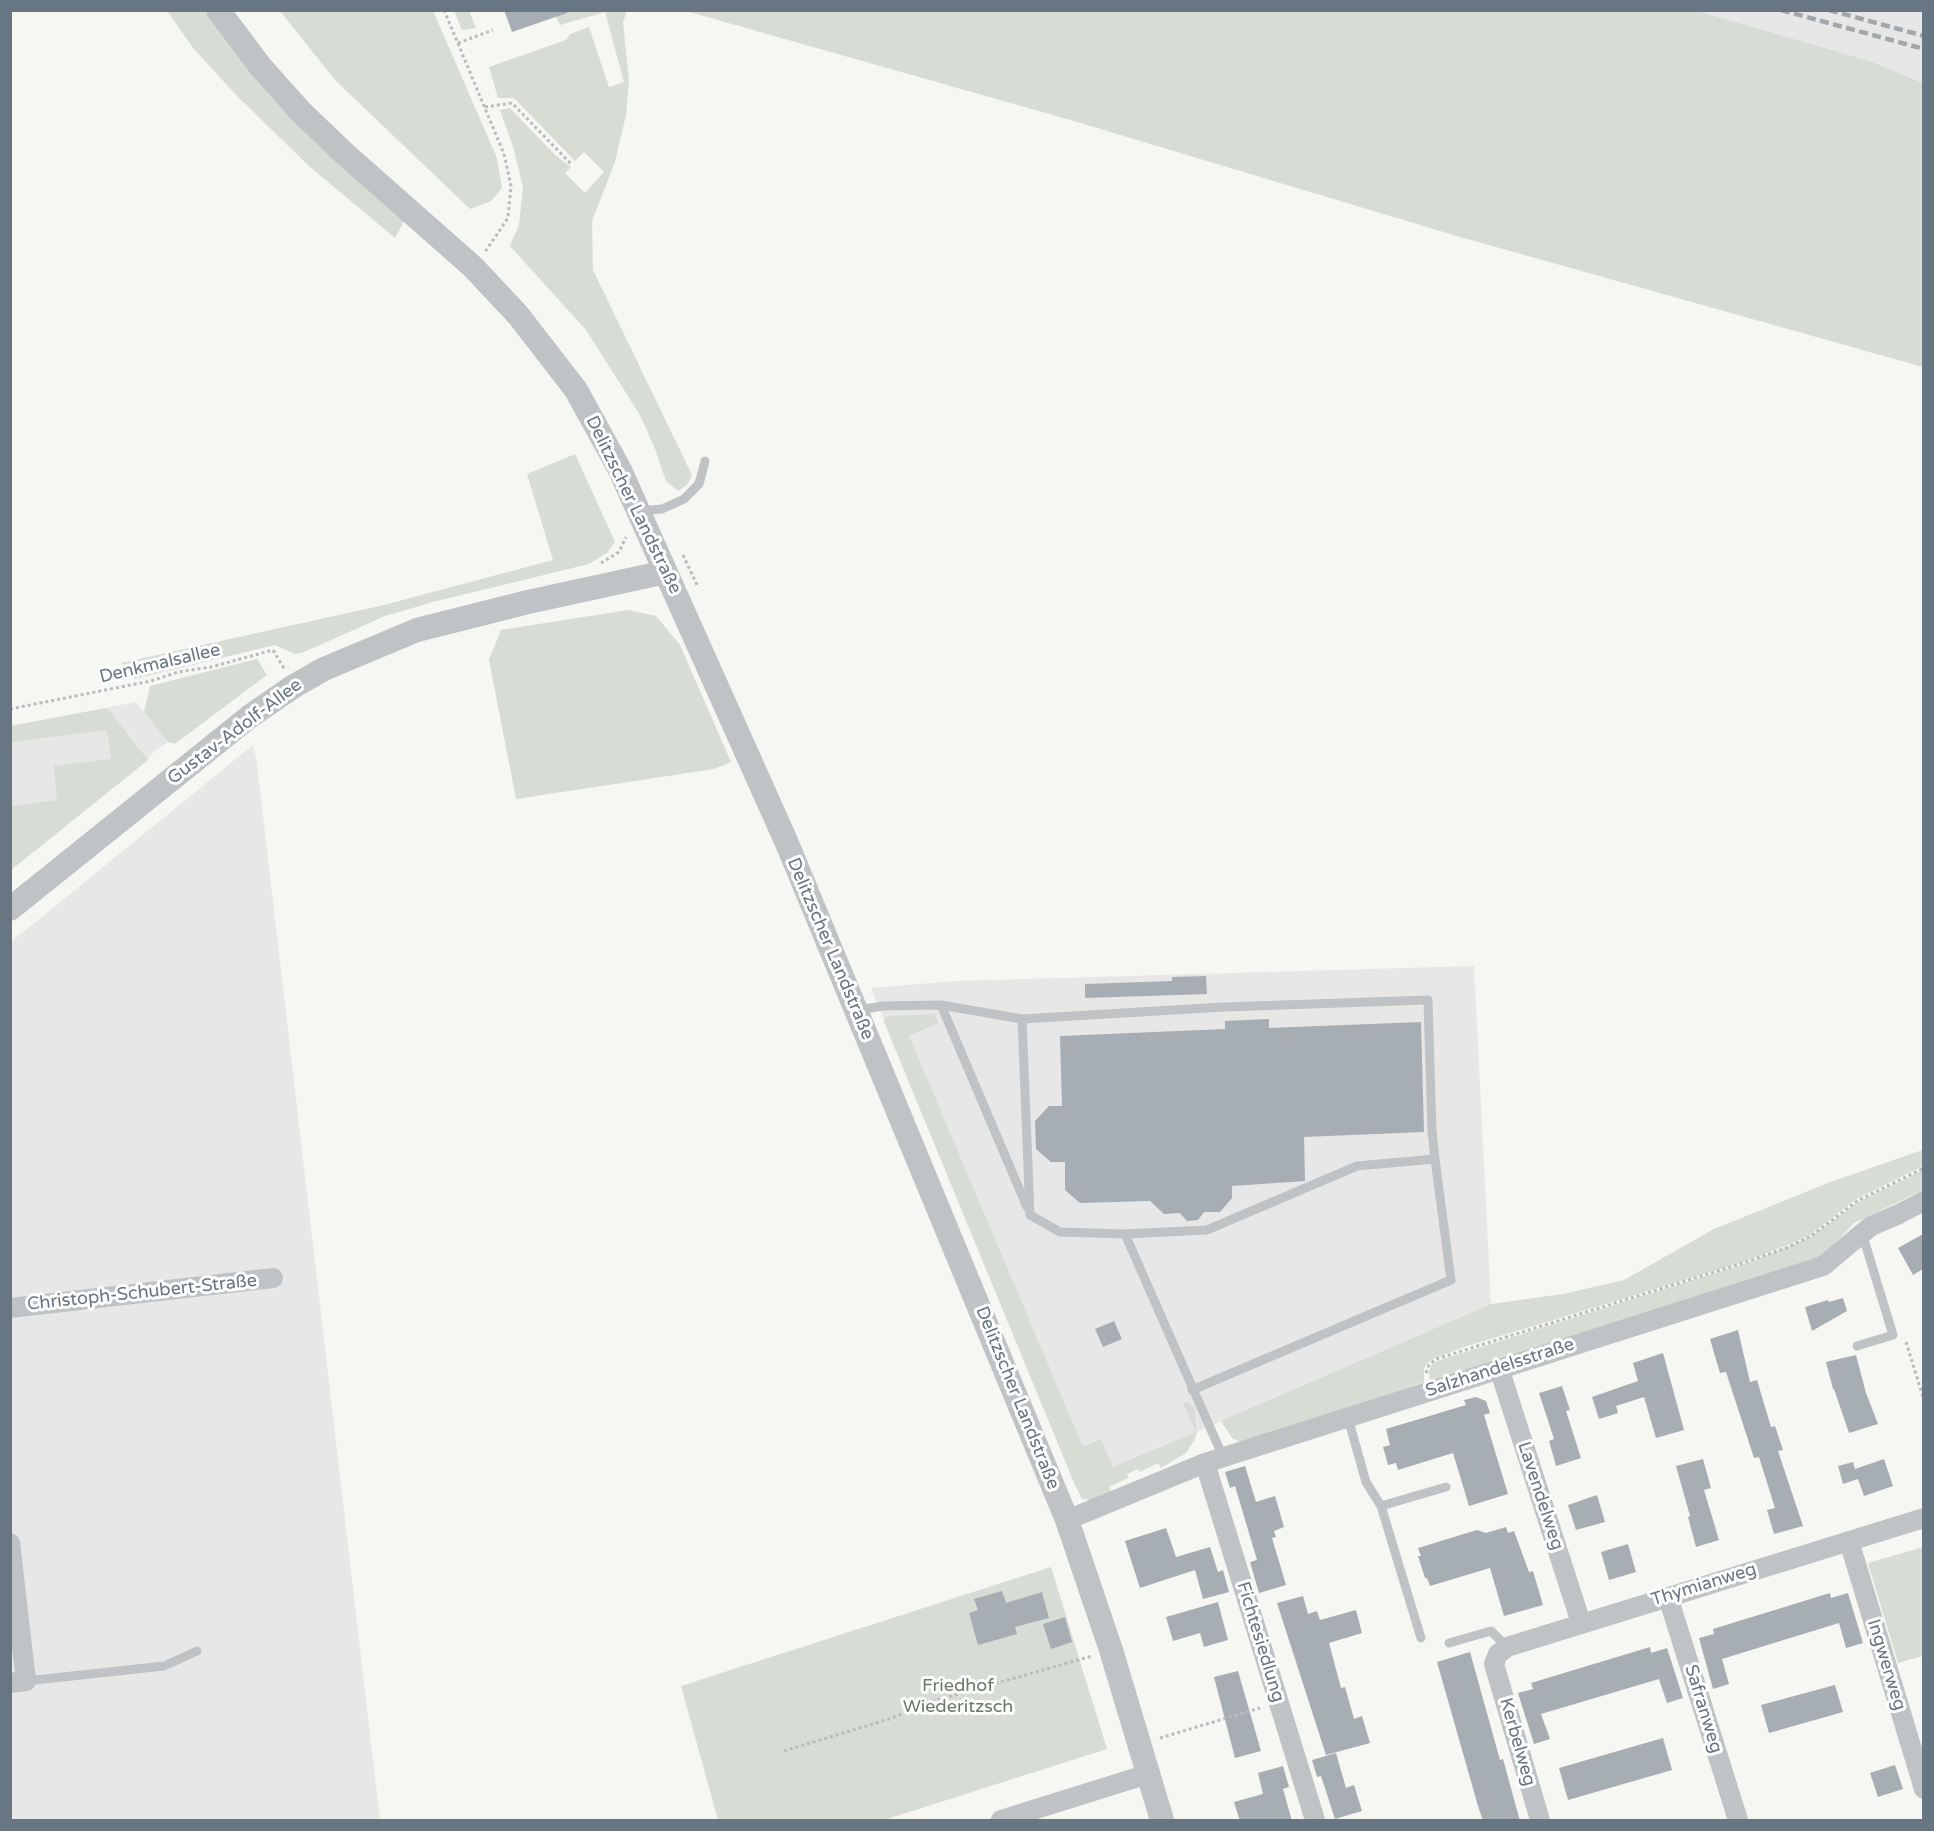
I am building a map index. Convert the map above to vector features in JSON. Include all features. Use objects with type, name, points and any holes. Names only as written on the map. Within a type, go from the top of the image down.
[{"type":"street","name":"Delitzscher Landstraße","points":[[218,10],[260,66],[301,112],[472,267],[518,315],[576,390],[620,470],[786,841],[1067,1520],[1111,1650],[1162,1821]]},
{"type":"street","name":"Gustav-Adolf-Allee","points":[[10,909],[249,717],[294,686],[345,659],[417,630],[528,602],[666,572]]},
{"type":"street","name":"Salzhandelsstraße","points":[[1067,1520],[1214,1460],[1823,1266],[1871,1226],[1923,1201]]},
{"type":"street","name":"Christoph-Schubert-Straße","points":[[10,1308],[273,1278]]},
{"type":"street","name":"Lavendelweg","points":[[1499,1368],[1581,1623]]},
{"type":"street","name":"Fichtesiedlung","points":[[1214,1460],[1279,1703],[1315,1821]]},
{"type":"street","name":"Thymianweg","points":[[1507,1647],[1923,1518]]},
{"type":"street","name":"Ingwerweg","points":[[1849,1541],[1923,1789]]},
{"type":"street","points":[[10,1543],[18,1682]]},
{"type":"street","name":"Safranweg","points":[[1668,1597],[1738,1821]]},
{"type":"street","name":"Kerbelweg","points":[[1507,1647],[1498,1654],[1494,1664],[1540,1821]]},
{"type":"street","points":[[1001,1821],[1148,1774]]},
{"type":"lane","points":[[639,511],[662,509],[684,499],[699,484],[705,461]]},
{"type":"lane","points":[[856,1010],[883,1006],[941,1005],[1022,1019],[1224,1007],[1428,1000],[1432,1131],[1451,1280],[1192,1390]]},
{"type":"lane","points":[[941,1005],[1030,1215],[1060,1232],[1125,1234],[1207,1230],[1357,1166],[1435,1159]]},
{"type":"lane","points":[[1022,1019],[1030,1215]]},
{"type":"lane","points":[[1857,1346],[1893,1335],[1862,1233]]},
{"type":"lane","points":[[1125,1234],[1192,1390],[1214,1460]]},
{"type":"lane","points":[[1348,1418],[1366,1482],[1381,1506],[1421,1638]]},
{"type":"lane","points":[[1381,1506],[1446,1487]]},
{"type":"lane","points":[[1449,1643],[1491,1631],[1507,1647]]},
{"type":"lane","points":[[18,1682],[164,1666],[197,1650]]},
{"type":"path","points":[[444,10],[504,154],[511,186],[508,218],[472,267]]},
{"type":"path","points":[[458,43],[493,30]]},
{"type":"path","points":[[485,106],[512,103],[571,164]]},
{"type":"path","name":"Denkmalsallee","points":[[10,709],[151,681],[178,672],[210,667],[273,650],[294,686]]},
{"type":"path","points":[[1430,1391],[1426,1370],[1436,1359],[1786,1248],[1811,1236],[1857,1201],[1923,1168]]},
{"type":"path","points":[[784,1751],[892,1718],[934,1701],[1111,1650]]},
{"type":"path","points":[[1153,1741],[1279,1703]]},
{"type":"shaded area","points":[[1918,10],[1923,12],[1923,83],[1870,61],[1693,11]]},
{"type":"shaded area","points":[[136,702],[168,742],[11,870],[11,726]]},
{"type":"shaded area","points":[[253,745],[380,1820],[11,1820],[11,942]]},
{"type":"shaded area","points":[[1474,966],[1491,1304],[1075,1485],[871,988],[956,981]]},
{"type":"green space","points":[[1693,10],[1870,61],[1923,83],[1923,367],[1457,236],[1074,121],[686,11]]},
{"type":"green space","points":[[167,11],[205,11],[214,24],[405,219],[395,238],[309,166],[237,96],[194,49]]},
{"type":"green space","points":[[280,11],[433,11],[497,158],[502,188],[491,201],[470,209],[335,80]]},
{"type":"green space","points":[[454,11],[469,11],[476,28],[462,30]]},
{"type":"green space","points":[[553,11],[627,11],[623,22],[629,81],[626,115],[615,162],[592,221],[593,270],[692,475],[687,485],[678,491],[666,481],[640,415],[586,330],[510,246],[519,225],[523,188],[514,150],[500,110],[510,108],[555,155],[571,167],[565,173],[585,193],[604,172],[584,152],[575,161],[514,98],[498,98],[489,67],[566,40],[570,34],[589,27],[609,87],[624,82],[605,12],[560,25]]},
{"type":"green space","points":[[575,454],[615,542],[607,553],[589,564],[385,616],[295,654],[275,645],[134,679],[121,663],[384,605],[553,560],[527,474]]},
{"type":"green space","points":[[628,610],[656,616],[680,645],[731,762],[714,769],[516,799],[489,660],[501,630]]},
{"type":"green space","points":[[257,659],[267,675],[175,744],[168,742],[144,712],[150,686]]},
{"type":"green space","points":[[107,708],[148,760],[11,870],[11,806],[57,800],[54,766],[111,759],[107,730],[11,742],[11,726]]},
{"type":"green space","points":[[935,1014],[938,1023],[909,1036],[1083,1447],[1101,1439],[1113,1467],[1196,1432],[1183,1403],[1188,1402],[1194,1408],[1197,1431],[1186,1453],[1161,1468],[1158,1463],[1140,1472],[1138,1469],[1127,1474],[1128,1478],[1109,1487],[1111,1492],[1091,1500],[1082,1499],[1075,1485],[884,1022],[889,1016]]},
{"type":"green space","points":[[1923,1150],[1923,1166],[1856,1199],[1810,1235],[1785,1246],[1743,1262],[1461,1348],[1426,1364],[1424,1382],[1243,1443],[1232,1438],[1221,1421],[1491,1304],[1563,1294],[1624,1280],[1714,1229],[1833,1181]]},
{"type":"green space","points":[[1923,1170],[1923,1190],[1854,1223],[1828,1251],[1814,1260],[1430,1381],[1431,1366],[1437,1361],[1744,1264],[1786,1248],[1812,1236],[1858,1202]]},
{"type":"green space","points":[[1923,1547],[1923,1656],[1898,1663],[1868,1563]]},
{"type":"green space","name":"Friedhof Wiederitzsch","points":[[1051,1567],[1107,1749],[884,1820],[718,1820],[681,1686]]},
{"type":"building","points":[[504,10],[567,10],[567,13],[512,32]]},
{"type":"building","points":[[1206,976],[1207,994],[1085,998],[1085,984],[1172,981],[1172,977]]},
{"type":"building","points":[[1269,1019],[1269,1028],[1421,1022],[1424,1132],[1304,1137],[1305,1181],[1232,1186],[1232,1198],[1220,1212],[1204,1212],[1198,1220],[1187,1221],[1180,1213],[1164,1214],[1150,1201],[1080,1203],[1065,1190],[1065,1162],[1051,1162],[1036,1149],[1035,1121],[1049,1106],[1062,1106],[1060,1036],[1225,1029],[1225,1021]]},
{"type":"building","points":[[1923,1234],[1923,1269],[1913,1275],[1898,1248]]},
{"type":"building","points":[[1843,1298],[1847,1311],[1812,1331],[1805,1307]]},
{"type":"building","points":[[1114,1321],[1122,1339],[1103,1347],[1095,1329]]},
{"type":"building","points":[[1738,1330],[1750,1382],[1757,1380],[1771,1427],[1775,1426],[1783,1450],[1778,1451],[1803,1526],[1774,1534],[1767,1510],[1775,1508],[1759,1457],[1754,1458],[1726,1372],[1720,1373],[1710,1339]]},
{"type":"building","points":[[1663,1353],[1684,1430],[1656,1438],[1644,1397],[1616,1406],[1618,1413],[1599,1419],[1592,1397],[1638,1381],[1633,1363]]},
{"type":"building","points":[[1856,1355],[1866,1393],[1878,1424],[1849,1433],[1826,1362]]},
{"type":"building","points":[[1562,1386],[1570,1410],[1566,1411],[1581,1458],[1556,1466],[1549,1441],[1554,1439],[1539,1393]]},
{"type":"building","points":[[1476,1397],[1486,1401],[1490,1413],[1484,1415],[1508,1494],[1469,1506],[1453,1453],[1398,1470],[1396,1463],[1388,1465],[1383,1447],[1390,1445],[1386,1429],[1466,1405],[1464,1400]]},
{"type":"building","points":[[1703,1459],[1711,1488],[1704,1490],[1719,1540],[1696,1547],[1676,1466]]},
{"type":"building","points":[[1884,1459],[1893,1486],[1864,1496],[1858,1479],[1843,1484],[1838,1466],[1853,1462],[1855,1469]]},
{"type":"building","points":[[1245,1466],[1256,1502],[1275,1496],[1284,1527],[1274,1531],[1276,1537],[1272,1538],[1286,1585],[1259,1593],[1250,1562],[1257,1560],[1235,1486],[1230,1488],[1225,1472]]},
{"type":"building","points":[[1597,1495],[1605,1522],[1576,1530],[1568,1505]]},
{"type":"building","points":[[1506,1527],[1508,1533],[1514,1531],[1529,1572],[1533,1571],[1543,1605],[1504,1616],[1490,1568],[1430,1586],[1418,1556],[1421,1556],[1418,1548],[1477,1530],[1486,1533]]},
{"type":"building","points":[[1166,1528],[1176,1557],[1210,1547],[1218,1572],[1223,1570],[1229,1592],[1203,1599],[1195,1570],[1140,1588],[1125,1541]]},
{"type":"building","points":[[1628,1544],[1636,1572],[1609,1580],[1601,1552]]},
{"type":"building","points":[[1002,1591],[1006,1603],[1042,1592],[1049,1618],[1015,1627],[1017,1634],[978,1645],[969,1613],[978,1610],[974,1599]]},
{"type":"building","points":[[1830,1593],[1831,1598],[1848,1593],[1863,1643],[1846,1648],[1839,1623],[1722,1659],[1729,1684],[1713,1689],[1699,1638],[1714,1634],[1713,1629]]},
{"type":"building","points":[[1303,1596],[1308,1614],[1317,1611],[1320,1620],[1356,1610],[1362,1633],[1329,1643],[1341,1688],[1345,1687],[1354,1719],[1362,1716],[1370,1743],[1326,1755],[1277,1603]]},
{"type":"building","points":[[1218,1602],[1228,1640],[1204,1647],[1200,1633],[1173,1641],[1166,1617]]},
{"type":"building","points":[[1065,1617],[1072,1642],[1051,1649],[1043,1624]]},
{"type":"building","points":[[1650,1647],[1651,1653],[1667,1648],[1683,1698],[1667,1703],[1659,1679],[1541,1714],[1550,1739],[1534,1744],[1518,1693],[1533,1689],[1531,1683]]},
{"type":"building","points":[[1470,1652],[1500,1760],[1503,1759],[1520,1821],[1483,1821],[1478,1806],[1437,1662]]},
{"type":"building","points":[[1238,1671],[1261,1751],[1235,1758],[1214,1677]]},
{"type":"building","points":[[1835,1685],[1843,1712],[1769,1733],[1761,1705]]},
{"type":"building","points":[[1663,1738],[1672,1770],[1568,1800],[1559,1768]]},
{"type":"building","points":[[1336,1753],[1346,1788],[1354,1785],[1362,1811],[1335,1819],[1321,1776],[1317,1777],[1312,1760]]},
{"type":"building","points":[[1895,1765],[1903,1789],[1878,1797],[1870,1773]]},
{"type":"building","points":[[1283,1766],[1289,1787],[1283,1789],[1292,1821],[1240,1821],[1234,1802],[1263,1794],[1258,1773]]},
{"type":"railway","points":[[1781,10],[1924,49]]},
{"type":"railway","points":[[1829,10],[1924,36]]}]
